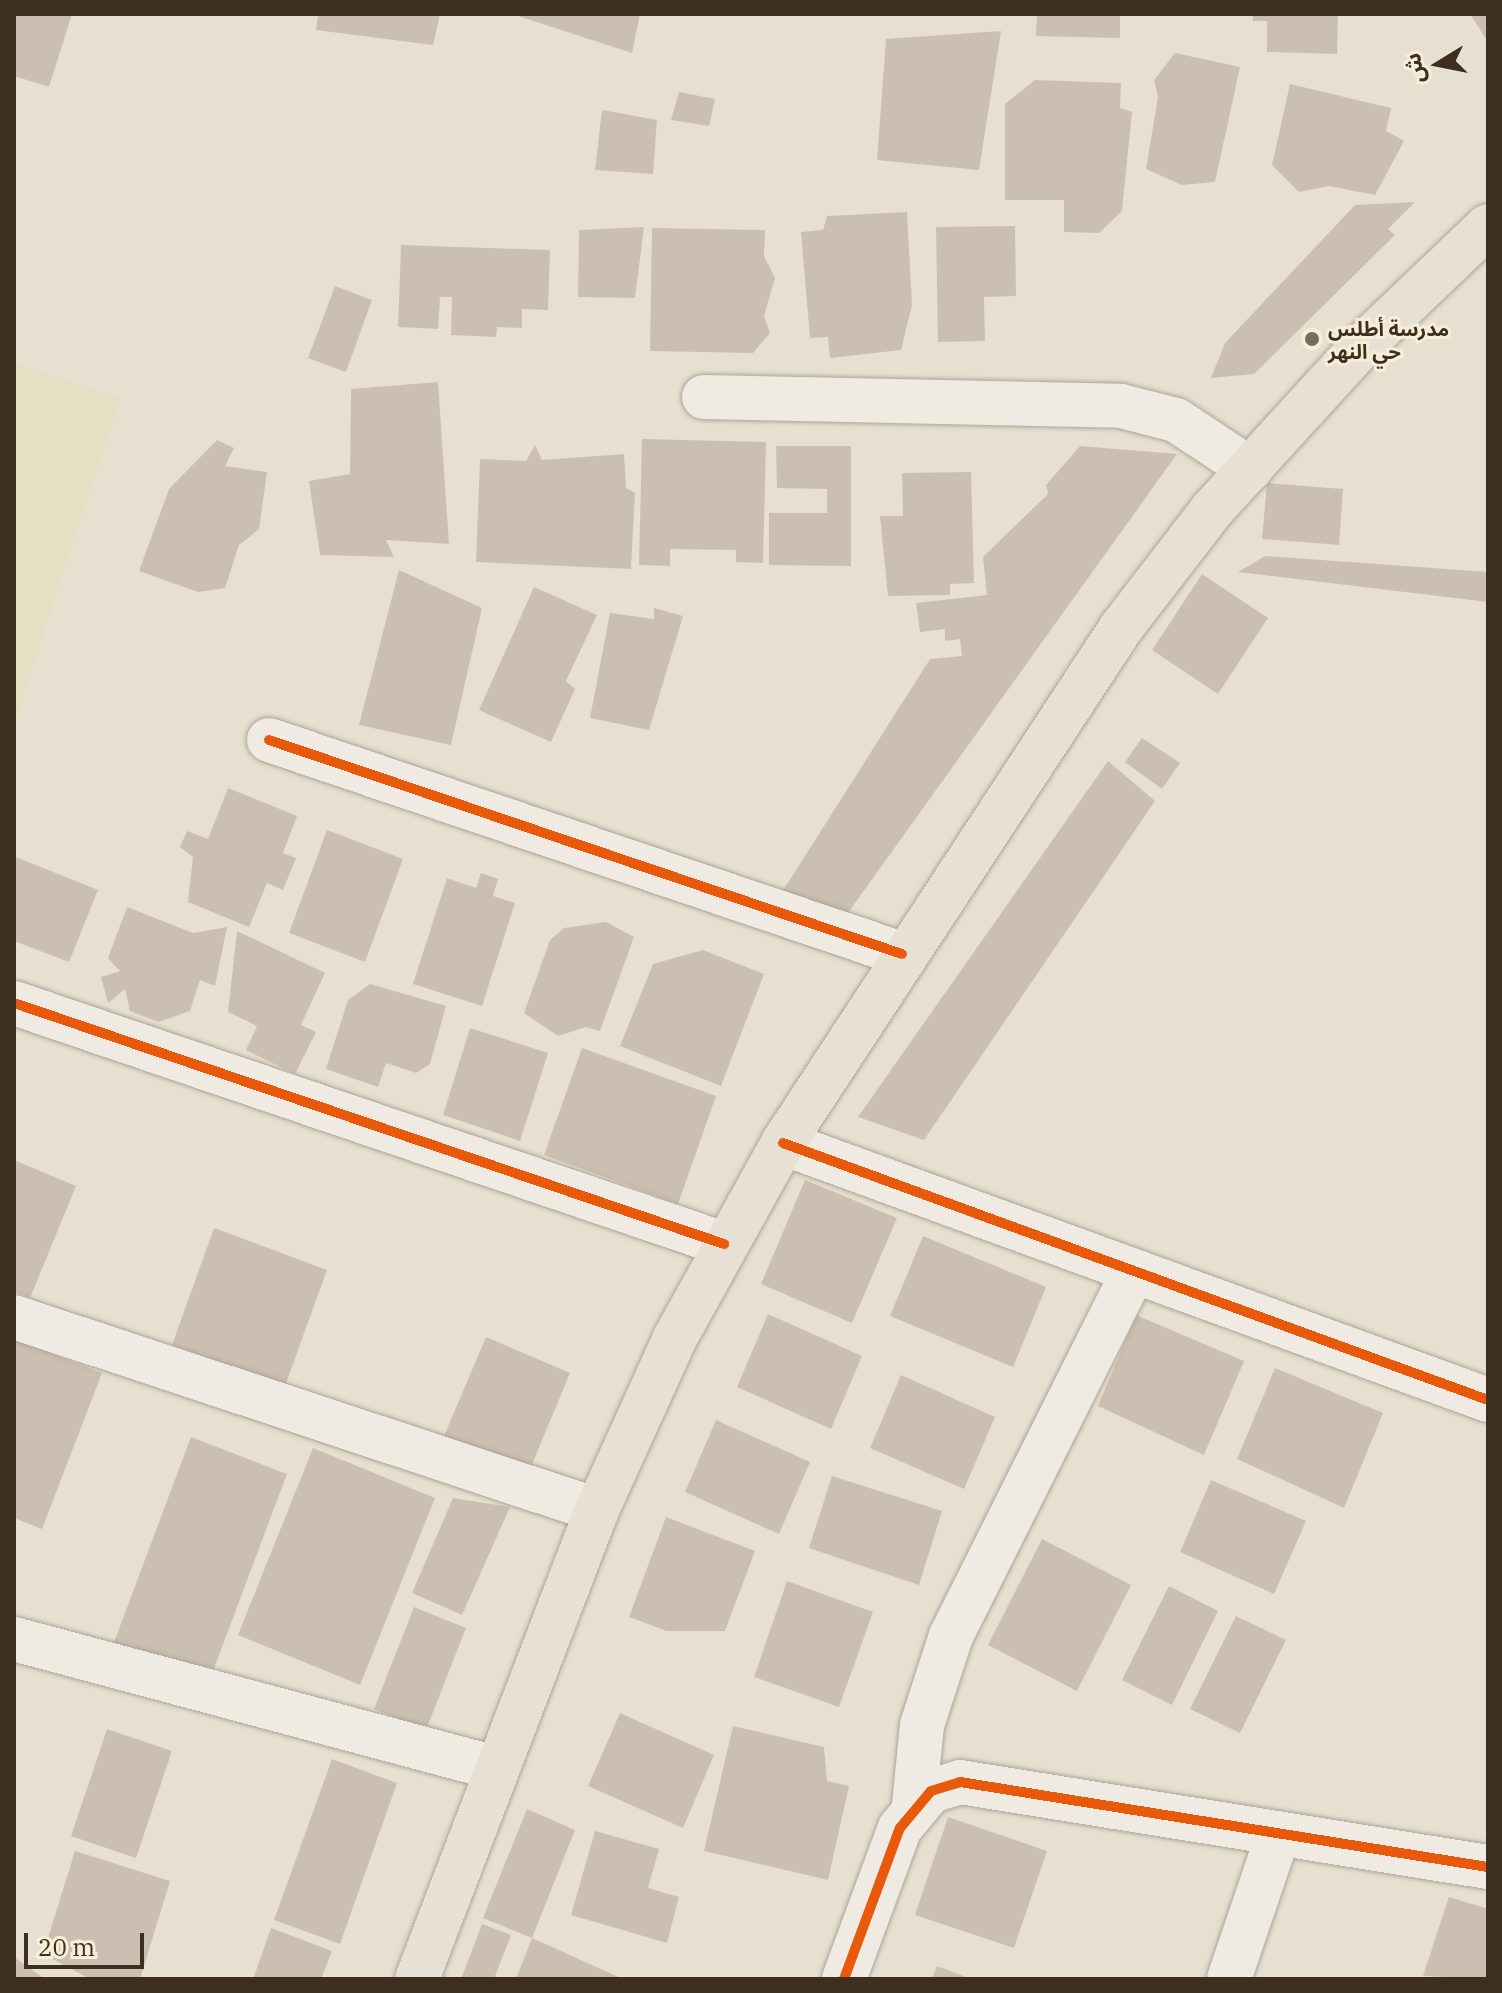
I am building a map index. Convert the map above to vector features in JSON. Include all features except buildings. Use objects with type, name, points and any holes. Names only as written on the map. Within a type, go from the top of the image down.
[{"type":"main road","points":[[417,1979],[597,1510],[724,1244],[783,1143],[902,954],[1121,628],[1250,469],[1356,352],[1488,226]]},
{"type":"street","points":[[704,397],[1121,406],[1176,420],[1250,469]]},
{"type":"street","points":[[269,740],[902,954]]},
{"type":"street","points":[[14,1003],[724,1244]]},
{"type":"street","points":[[783,1143],[1488,1400]]},
{"type":"street","points":[[844,1979],[914,1805],[922,1725],[951,1636],[1134,1271]]},
{"type":"street","points":[[14,1317],[597,1510]]},
{"type":"street","points":[[14,1639],[496,1768]]},
{"type":"street","points":[[914,1805],[960,1782],[1004,1784],[1278,1835],[1488,1867]]},
{"type":"street","points":[[1229,1979],[1278,1835]]},
{"type":"shaded area","points":[[14,363],[121,398],[14,724]]},
{"type":"cycle path","points":[[269,740],[902,954]]},
{"type":"cycle path","points":[[14,1003],[724,1244]]},
{"type":"cycle path","points":[[783,1143],[1488,1400]]},
{"type":"cycle path","points":[[844,1979],[900,1828],[931,1791],[960,1782],[1488,1867]]},
{"type":"place","name":"مدرسة أطلس حي النهر","points":[[1312,339]]}]
